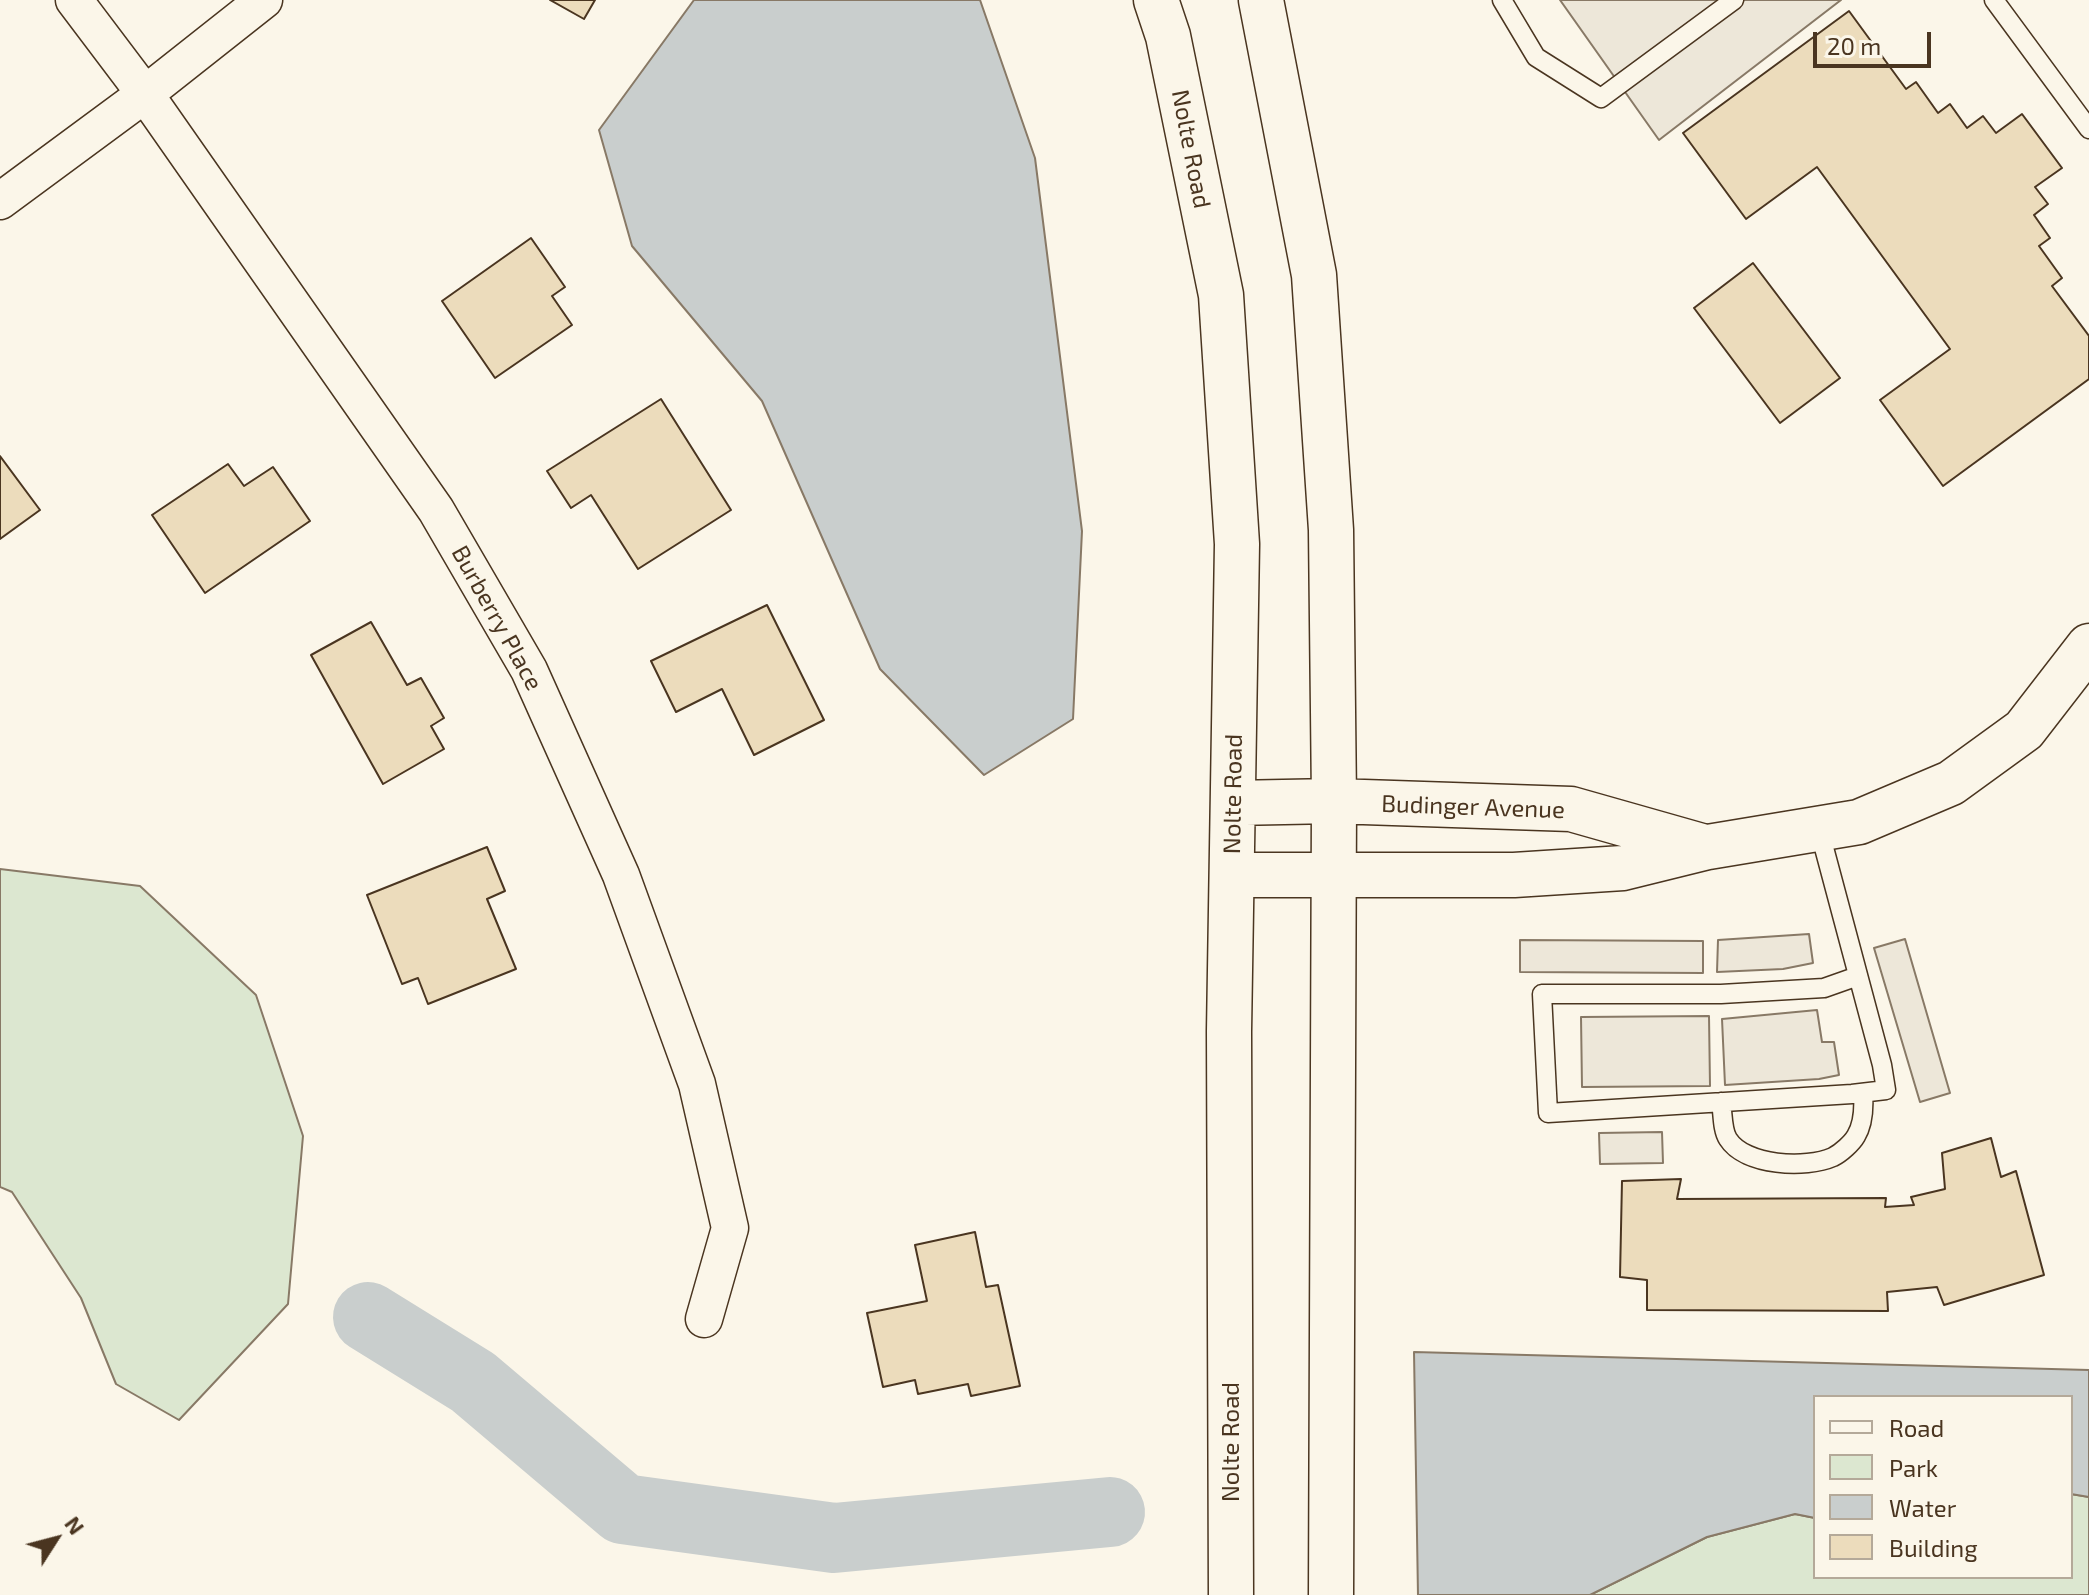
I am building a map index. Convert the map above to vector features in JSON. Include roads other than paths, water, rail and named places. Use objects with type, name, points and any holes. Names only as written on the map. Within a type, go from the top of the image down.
[{"type":"street","name":"Burberry Place","points":[[74,0],[145,94],[436,510],[529,670],[621,875],[697,1084],[730,1228],[704,1319]]},
{"type":"street","points":[[0,201],[145,94],[264,0]]},
{"type":"street","name":"Nolte Road","points":[[1156,0],[1168,36],[1221,295],[1237,544],[1229,1031],[1231,1595]]},
{"type":"street","points":[[1261,0],[1314,275],[1331,530],[1334,801],[1331,1595]]},
{"type":"street","name":"Budinger Avenue","points":[[1232,875],[1514,875],[1623,868],[1708,847],[1859,822],[1951,783],[2024,730],[2089,646]]},
{"type":"street","name":"Budinger Avenue","points":[[1233,803],[1334,801],[1571,809],[1708,847]]},
{"type":"lane","points":[[1502,0],[1536,57],[1601,98],[1734,0]]},
{"type":"lane","points":[[1994,0],[2089,129]]},
{"type":"lane","points":[[1819,829],[1858,976],[1886,1090],[1548,1113],[1542,994],[1721,994],[1824,988],[1858,976]]},
{"type":"lane","points":[[1721,1102],[1726,1137],[1739,1151],[1760,1161],[1805,1162],[1834,1157],[1855,1139],[1862,1124],[1863,1093]]},
{"type":"water","points":[[694,0],[980,0],[1035,158],[1082,531],[1073,719],[984,775],[880,669],[762,401],[632,246],[599,130]]},
{"type":"water","points":[[1414,1352],[2089,1370],[2089,1497],[2073,1494],[2073,1395],[1813,1395],[1813,1518],[1795,1514],[1707,1537],[1590,1595],[1418,1595]]},
{"type":"waterway","points":[[368,1317],[473,1382],[623,1509],[834,1538],[1110,1512]]}]
